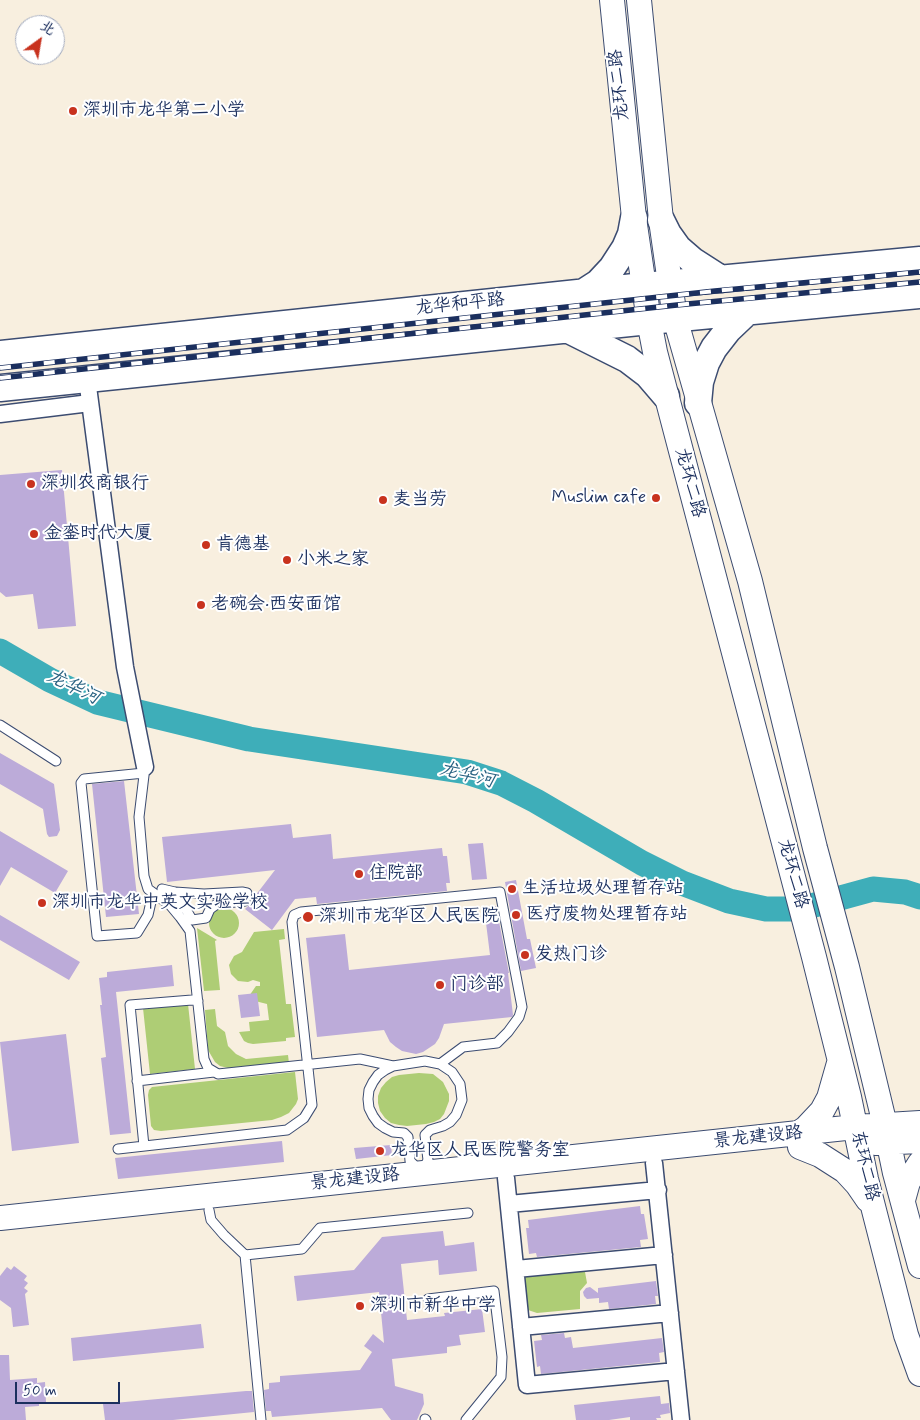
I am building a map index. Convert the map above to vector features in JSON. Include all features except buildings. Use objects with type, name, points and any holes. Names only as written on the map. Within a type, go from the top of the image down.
[{"type":"main road","name":"龙环二路","points":[[612,0],[634,218],[656,285],[674,318],[750,581],[815,848],[842,949]]},
{"type":"main road","name":"龙环二路","points":[[639,0],[661,220],[656,285],[649,321],[666,396],[814,957]]},
{"type":"main road","points":[[584,292],[598,283],[612,268],[625,248],[631,234],[634,218]]},
{"type":"main road","points":[[661,220],[678,248],[693,261],[721,279]]},
{"type":"main road","name":"龙华和平路","points":[[0,354],[584,292],[920,260]]},
{"type":"main road","name":"龙华和平路","points":[[0,388],[89,391],[568,330],[920,295]]},
{"type":"main road","points":[[698,403],[700,382],[706,363],[714,348],[728,330],[748,312]]},
{"type":"main road","points":[[568,330],[627,359],[648,375],[666,396]]},
{"type":"main road","name":"东环二路","points":[[842,949],[920,1266]]},
{"type":"main road","name":"东环二路","points":[[814,957],[906,1335],[920,1374]]},
{"type":"main road","points":[[840,1059],[829,1098],[822,1111],[798,1140],[844,1172],[865,1194],[874,1209]]},
{"type":"main road","name":"景龙建设路","points":[[887,1134],[920,1123]]},
{"type":"main road","name":"景龙建设路","points":[[0,1218],[422,1173],[857,1135],[887,1134],[920,1141]]},
{"type":"main road","name":"景龙建设路","points":[[0,1232],[654,1163],[798,1140]]},
{"type":"main road","points":[[903,1200],[908,1182],[920,1163]]},
{"type":"street","points":[[0,414],[89,391],[125,667],[144,764]]},
{"type":"street","points":[[654,1163],[681,1420]]},
{"type":"street","points":[[506,1178],[527,1385],[676,1371]]},
{"type":"street","points":[[509,1204],[658,1190]]},
{"type":"street","points":[[516,1270],[664,1256]]},
{"type":"street","points":[[521,1327],[670,1314]]},
{"type":"lane","points":[[0,725],[56,761]]},
{"type":"lane","points":[[153,893],[148,915],[137,933],[97,936],[81,783],[84,779],[144,764],[140,817],[144,876],[148,889],[170,905],[190,931],[204,1059],[208,1068],[218,1074],[360,1059],[393,1066]]},
{"type":"lane","points":[[162,889],[204,894],[246,893],[245,901],[217,904],[210,909],[206,918],[192,920],[176,899],[162,889]]},
{"type":"lane","points":[[118,1149],[287,1130],[304,1118],[312,1105],[292,922],[294,915],[301,912],[500,892],[522,1007],[519,1017],[497,1043],[463,1047],[440,1064]]},
{"type":"lane","points":[[144,1146],[130,1005],[198,1001]]},
{"type":"lane","points":[[425,1061],[440,1064],[457,1077],[462,1100],[456,1116],[450,1122],[430,1130],[425,1135],[428,1160],[422,1173],[410,1161],[408,1137],[404,1133],[393,1132],[384,1128],[372,1116],[369,1108],[369,1090],[378,1075],[393,1066],[425,1061]]},
{"type":"lane","points":[[137,1081],[214,1072]]},
{"type":"lane","points":[[209,1210],[211,1220],[224,1236],[245,1255],[261,1420]]},
{"type":"lane","points":[[245,1255],[302,1249],[320,1228],[468,1213]]},
{"type":"lane","points":[[428,1300],[494,1291],[502,1357],[501,1376],[466,1420]]},
{"type":"green space","points":[[224,908],[234,913],[239,923],[234,933],[224,938],[214,933],[209,923],[214,913]]},
{"type":"green space","points":[[197,928],[217,940],[215,941],[220,990],[204,991]]},
{"type":"green space","points":[[284,929],[285,939],[279,940],[286,1004],[291,1004],[295,1037],[286,1038],[286,1041],[248,1043],[244,1041],[239,1032],[250,1031],[249,1022],[269,1020],[267,1004],[247,999],[256,986],[260,986],[260,982],[253,980],[248,982],[238,981],[231,974],[229,965],[234,956],[242,952],[254,932]]},
{"type":"green space","points":[[188,1004],[195,1069],[150,1074],[143,1008]]},
{"type":"green space","points":[[215,1009],[217,1026],[225,1032],[228,1046],[236,1054],[246,1059],[288,1055],[289,1063],[237,1068],[220,1066],[215,1062],[208,1050],[205,1010]]},
{"type":"green space","points":[[295,1072],[298,1099],[289,1113],[281,1117],[272,1120],[161,1131],[154,1130],[151,1126],[148,1095],[152,1087]]},
{"type":"green space","points":[[419,1073],[433,1074],[443,1082],[449,1094],[449,1101],[444,1114],[440,1119],[426,1124],[407,1126],[391,1123],[380,1111],[378,1096],[381,1088],[392,1077]]},
{"type":"green space","points":[[575,1266],[585,1272],[587,1283],[580,1291],[580,1309],[537,1313],[528,1310],[525,1304],[522,1272]]},
{"type":"waterway","name":"龙华河","points":[[0,651],[50,680],[97,702],[249,739],[467,772],[501,783],[536,801],[642,863],[682,883],[729,901],[766,909],[800,909],[873,889],[905,892],[920,897]]},
{"type":"railway","points":[[0,368],[715,291],[920,272]]},
{"type":"railway","points":[[0,378],[677,305],[920,282]]},
{"type":"place","name":"深圳市龙华第二小学","points":[[73,111]]},
{"type":"place","name":"深圳农商银行","points":[[31,484]]},
{"type":"place","name":"Muslim cafe","points":[[656,498]]},
{"type":"place","name":"麦当劳","points":[[383,500]]},
{"type":"place","name":"金銮时代大厦","points":[[34,534]]},
{"type":"place","name":"肯德基","points":[[206,545]]},
{"type":"place","name":"小米之家","points":[[287,560]]},
{"type":"place","name":"老碗会·西安面馆","points":[[201,605]]},
{"type":"place","name":"住院部","points":[[359,874]]},
{"type":"place","name":"生活垃圾处理暂存站","points":[[512,889]]},
{"type":"place","name":"深圳市龙华中英文实验学校","points":[[42,903]]},
{"type":"place","name":"医疗废物处理暂存站","points":[[516,915]]},
{"type":"place","name":"深圳市龙华区人民医院","points":[[308,917]]},
{"type":"place","name":"发热门诊","points":[[525,955]]},
{"type":"place","name":"门诊部","points":[[440,985]]},
{"type":"place","name":"龙华区人民医院警务室","points":[[380,1151]]},
{"type":"place","name":"深圳市新华中学","points":[[360,1306]]}]
